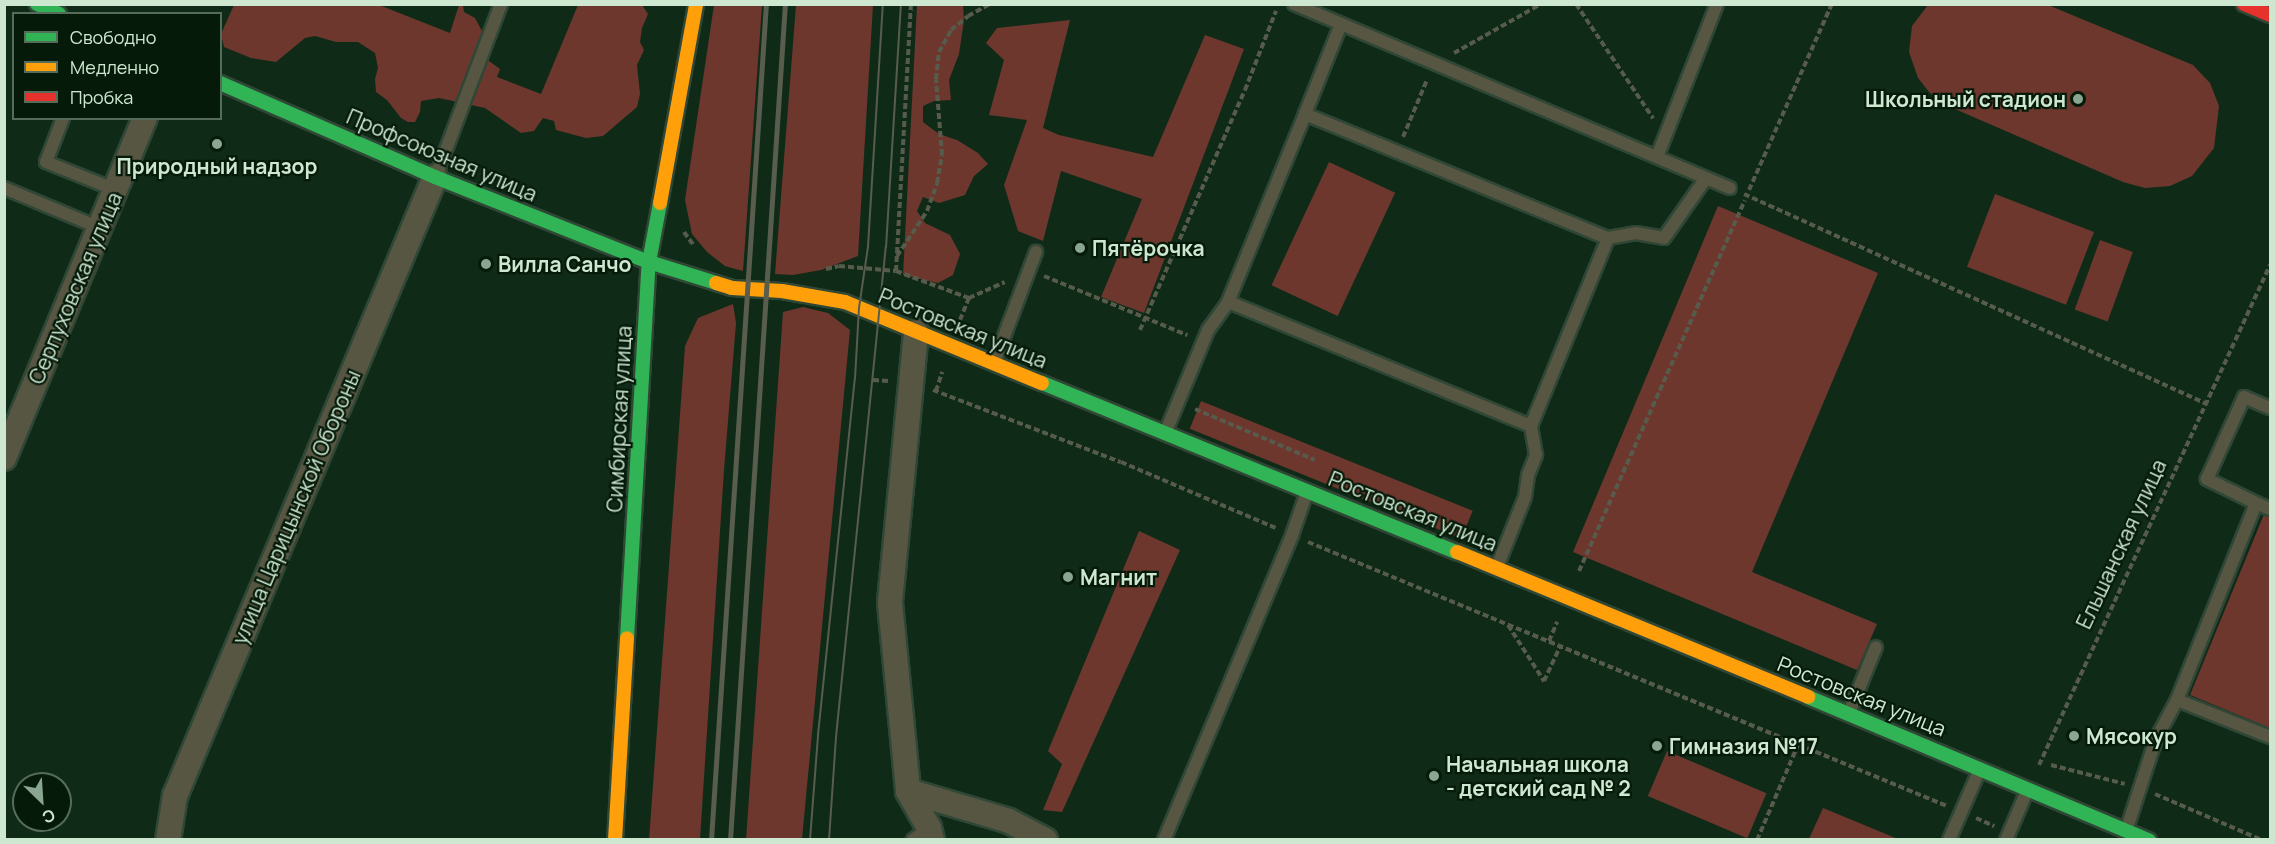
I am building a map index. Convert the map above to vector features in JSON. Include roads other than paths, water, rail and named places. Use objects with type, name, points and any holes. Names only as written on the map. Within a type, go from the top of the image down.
[{"type":"main road","points":[[37,4],[55,12]]},
{"type":"main road","name":"Симбирская улица","points":[[615,840],[649,262],[696,4]]},
{"type":"main road","points":[[2244,4],[2271,15]]},
{"type":"main road","name":"Профсоюзная улица","points":[[222,83],[435,177],[649,262]]},
{"type":"main road","name":"Ростовская улица","points":[[649,262],[732,288],[782,291],[845,302],[1568,597],[2149,840]]},
{"type":"street","name":"Серпуховская улица","points":[[4,458],[144,120]]},
{"type":"street","name":"улица Царицынской Обороны","points":[[168,840],[174,796],[435,177]]},
{"type":"street","points":[[916,332],[890,603],[908,791],[925,836]]},
{"type":"street","points":[[908,791],[1009,821],[1045,840]]},
{"type":"lane","points":[[435,177],[501,4]]},
{"type":"lane","points":[[1294,4],[1730,188]]},
{"type":"lane","points":[[1657,157],[1717,4]]},
{"type":"lane","points":[[1165,433],[1208,330],[1228,302],[1341,24]]},
{"type":"lane","points":[[1305,114],[1608,238],[1636,233],[1664,237],[1706,178]]},
{"type":"lane","points":[[62,120],[46,162],[116,190]]},
{"type":"lane","points":[[4,189],[100,228]]},
{"type":"lane","points":[[1497,568],[1526,497],[1528,475],[1536,455],[1531,426],[1608,238]]},
{"type":"lane","points":[[994,364],[1036,252]]},
{"type":"lane","points":[[1228,302],[1531,426]]},
{"type":"lane","points":[[2271,408],[2244,397],[2207,479],[2271,509]]},
{"type":"lane","points":[[1164,840],[1292,535],[1308,491]]},
{"type":"lane","points":[[2126,830],[2163,722],[2177,700],[2256,502]]},
{"type":"lane","points":[[1849,713],[1876,647]]},
{"type":"lane","points":[[2177,700],[2271,737]]},
{"type":"lane","points":[[1949,840],[1981,768]]},
{"type":"lane","points":[[2006,840],[2029,788]]},
{"type":"lane","points":[[2103,840],[2107,822]]},
{"type":"tram line","points":[[810,840],[818,735],[855,379],[859,308],[868,247],[883,4]]},
{"type":"tram line","points":[[829,840],[836,737],[886,248],[901,4]]},
{"type":"railway","points":[[711,840],[766,4]]},
{"type":"railway","points":[[730,840],[785,4]]},
{"type":"place","name":"Школьный стадион","points":[[2078,99]]},
{"type":"place","name":"Природный надзор","points":[[217,144]]},
{"type":"place","name":"Пятёрочка","points":[[1080,248]]},
{"type":"place","name":"Вилла Санчо","points":[[486,264]]},
{"type":"place","name":"Магнит","points":[[1068,577]]},
{"type":"place","name":"Мясокур","points":[[2074,736]]},
{"type":"place","name":"Гимназия №17","points":[[1657,746]]},
{"type":"place","name":"Начальная школа - детский сад № 2","points":[[1434,776]]}]
